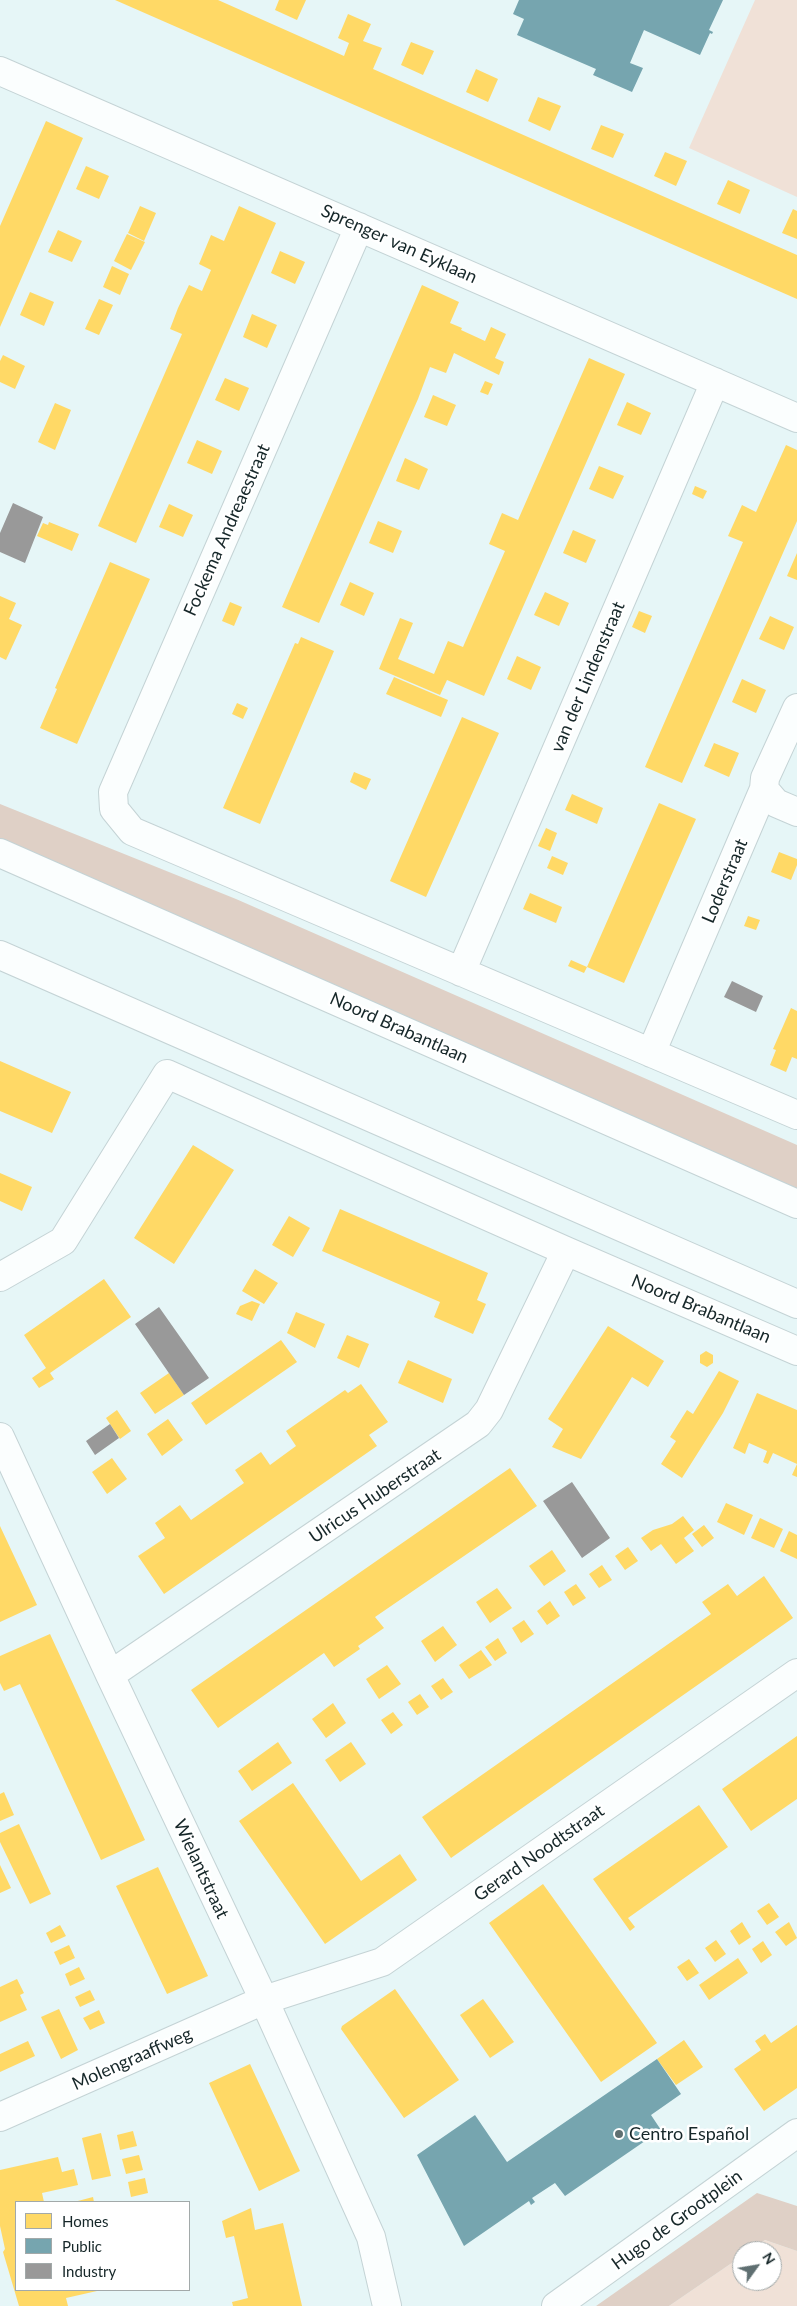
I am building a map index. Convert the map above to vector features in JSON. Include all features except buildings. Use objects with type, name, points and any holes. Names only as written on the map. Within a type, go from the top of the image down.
[{"type":"street","name":"Sprenger van Eyklaan","points":[[0,71],[797,418]]},
{"type":"street","name":"Fockema Andreaestraat","points":[[359,227],[113,792],[114,809],[132,831],[461,972]]},
{"type":"street","name":"van der Lindenstraat","points":[[461,972],[715,382]]},
{"type":"street","name":"Loderstraat","points":[[650,1053],[764,789],[765,778],[797,708]]},
{"type":"street","points":[[764,789],[776,803],[797,812]]},
{"type":"street","name":"Noord Brabantlaan","points":[[0,853],[797,1204]]},
{"type":"street","points":[[0,955],[797,1304]]},
{"type":"street","points":[[461,972],[797,1115]]},
{"type":"street","name":"Noord Brabantlaan","points":[[0,1277],[63,1241],[167,1074],[797,1351]]},
{"type":"street","name":"Ulricus Huberstraat","points":[[110,1675],[455,1442],[478,1424],[489,1410],[566,1251]]},
{"type":"street","name":"Wielantstraat","points":[[0,1437],[264,2000],[371,2237],[387,2306]]},
{"type":"street","name":"Gerard Noodtstraat","points":[[264,2000],[382,1962],[797,1673]]},
{"type":"street","name":"Molengraaffweg","points":[[0,2118],[264,2000]]},
{"type":"street","name":"Hugo de Grootplein","points":[[556,2306],[797,2133]]},
{"type":"shaded area","points":[[755,0],[797,0],[797,197],[689,148]]},
{"type":"shaded area","points":[[0,804],[236,899],[797,1145],[797,1192],[16,848],[0,838]]},
{"type":"shaded area","points":[[757,2193],[797,2206],[797,2251],[782,2246],[782,2241],[732,2241],[732,2263],[669,2306],[596,2306]]},
{"type":"shaded area","points":[[782,2246],[797,2251],[797,2306],[669,2306],[732,2263],[732,2291],[782,2291]]},
{"type":"place","name":"Centro Español","points":[[619,2134]]}]
